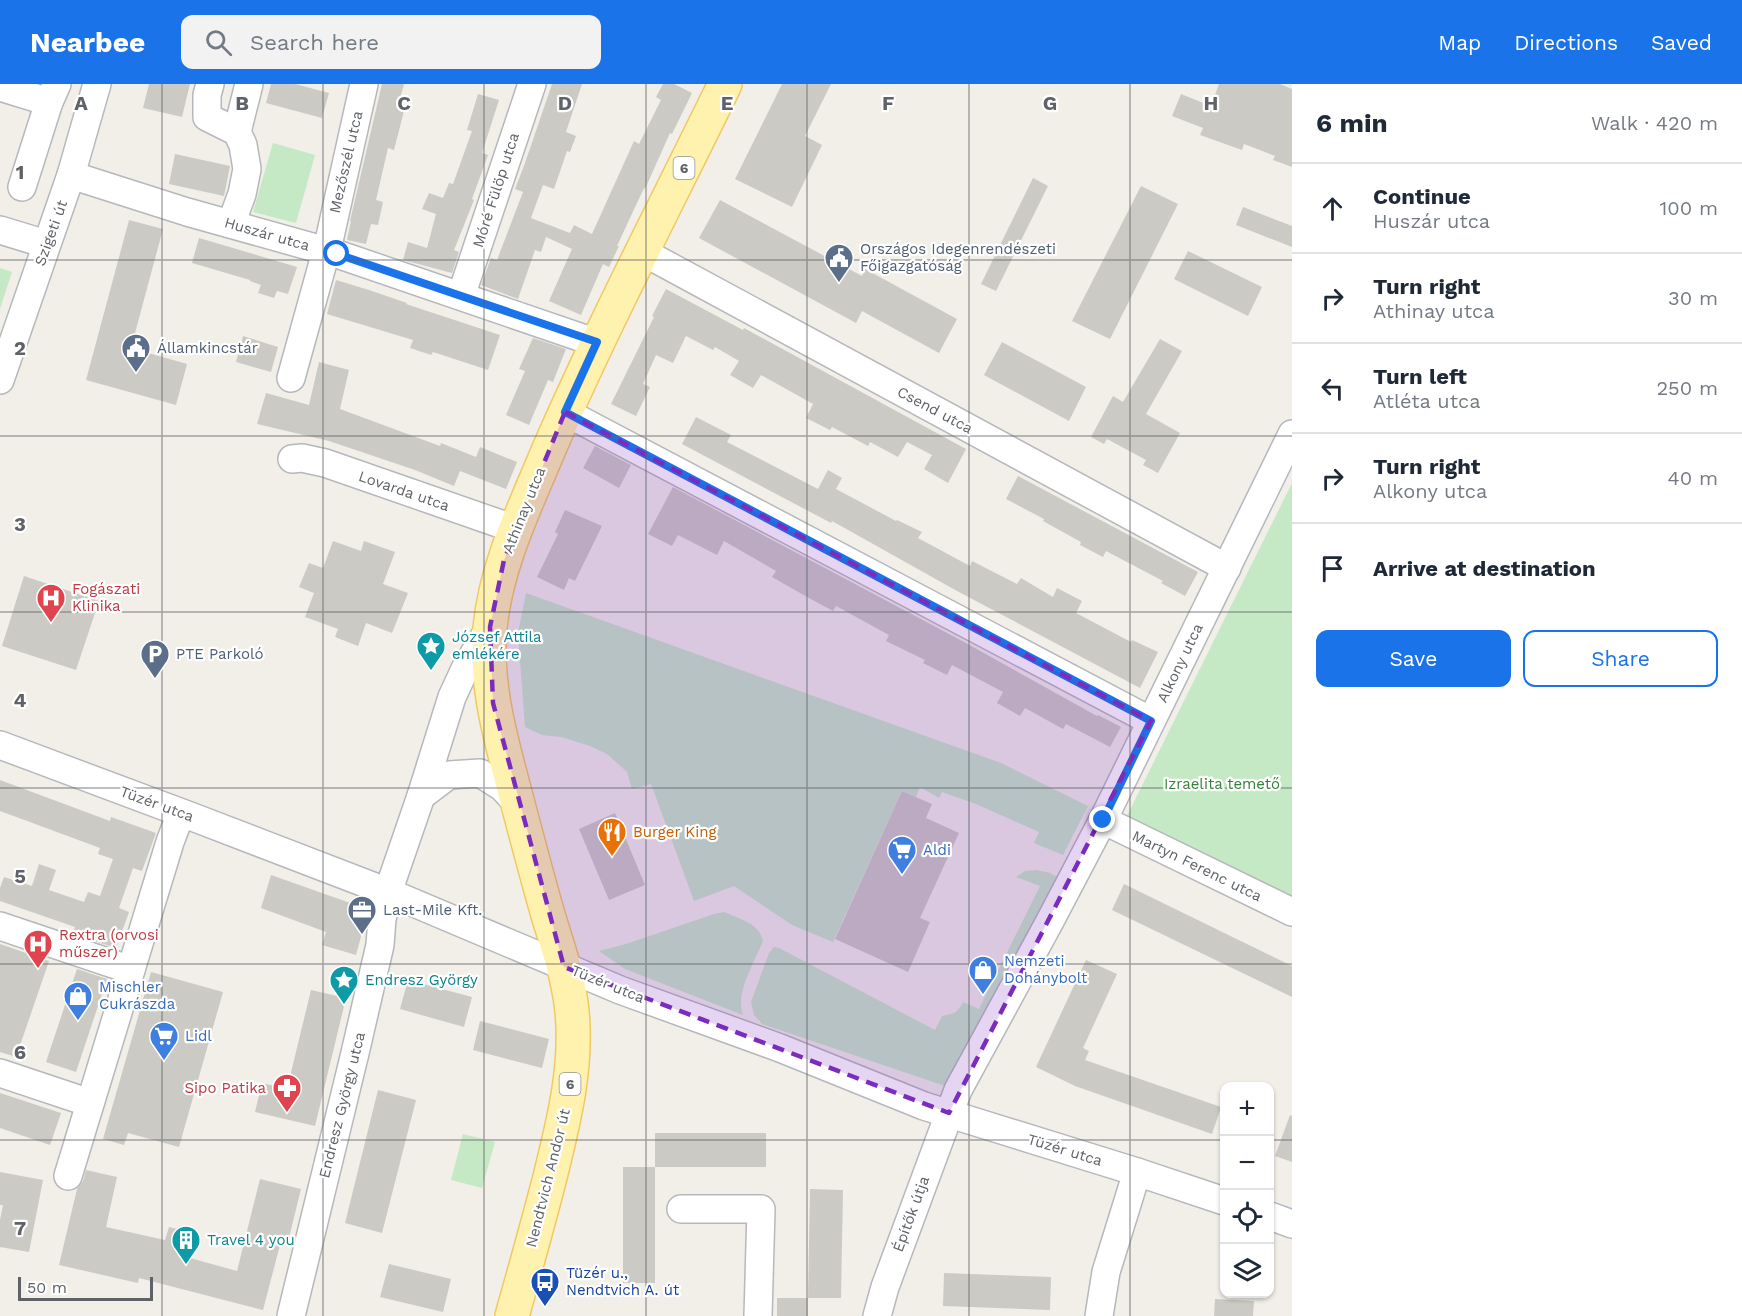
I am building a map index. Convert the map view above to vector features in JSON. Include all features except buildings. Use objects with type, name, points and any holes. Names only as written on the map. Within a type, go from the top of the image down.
[{"type":"main road","name":"Athinay utca","points":[[564,967],[530,852],[493,703],[489,672],[490,627],[496,594],[504,560],[515,529],[565,412],[597,342],[725,84]]},
{"type":"main road","name":"Nendtvich Andor út","points":[[512,1316],[561,1134],[569,1093],[573,1050],[572,1005],[564,967]]},
{"type":"street","name":"Szigeti út","points":[[0,380],[71,175],[97,84]]},
{"type":"street","points":[[210,84],[207,95],[207,117],[237,132],[243,145],[247,169],[242,194],[231,224]]},
{"type":"street","points":[[237,132],[249,84]]},
{"type":"street","name":"Mezőszél utca","points":[[291,378],[326,252],[364,84]]},
{"type":"street","name":"Móré Fülöp utca","points":[[460,296],[532,84]]},
{"type":"street","points":[[0,87],[53,93],[22,187]]},
{"type":"street","name":"Huszár utca","points":[[71,175],[187,212],[326,252],[597,342]]},
{"type":"street","points":[[0,230],[46,244]]},
{"type":"street","name":"Csend utca","points":[[643,252],[1227,568]]},
{"type":"street","points":[[565,412],[1151,721]]},
{"type":"street","name":"Alkony utca","points":[[949,1113],[958,1090],[1103,820],[1292,435]]},
{"type":"street","name":"Lovarda utca","points":[[292,459],[302,458],[325,463],[515,529]]},
{"type":"street","name":"Endresz György utca","points":[[291,1316],[380,945],[382,919],[388,892],[452,697],[465,669],[490,627]]},
{"type":"street","name":"Tüzér utca","points":[[0,745],[388,892],[620,990],[780,1048],[924,1106],[1220,1200]]},
{"type":"street","points":[[421,796],[449,775],[480,773],[502,787],[517,803]]},
{"type":"street","points":[[68,1176],[170,842],[181,813]]},
{"type":"street","name":"Martyn Ferenc utca","points":[[1103,820],[1292,912]]},
{"type":"street","points":[[0,926],[131,970]]},
{"type":"street","points":[[0,1073],[90,1103]]},
{"type":"street","name":"Építők útja","points":[[877,1316],[885,1287],[949,1113]]},
{"type":"street","points":[[1099,1316],[1106,1272],[1137,1172]]},
{"type":"street","points":[[681,1209],[761,1209],[758,1316]]},
{"type":"street","points":[[1274,1218],[1292,1224]]},
{"type":"highlighted area","points":[[565,412],[1151,721],[949,1113],[564,967],[493,703],[490,627],[504,560]]},
{"type":"green space","points":[[273,143],[315,155],[296,223],[253,212]]},
{"type":"green space","points":[[0,268],[12,272],[0,309]]},
{"type":"green space","name":"Izraelita temető","points":[[1292,483],[1292,896],[1127,816]]},
{"type":"green space","points":[[526,593],[1001,763],[1088,806],[1063,855],[1034,843],[1039,832],[976,804],[942,792],[939,798],[920,787],[916,797],[902,791],[833,942],[792,925],[734,886],[694,901],[651,784],[632,789],[627,772],[607,754],[561,737],[542,735],[525,727],[518,633]]},
{"type":"green space","points":[[1037,870],[1060,878],[948,1087],[762,1024],[754,1015],[751,1002],[769,953],[774,947],[935,1030],[942,1016],[955,1012],[963,1002],[979,1009],[1040,886],[1016,877],[1025,871]]},
{"type":"green space","points":[[724,912],[753,926],[763,941],[743,988],[741,1006],[743,1015],[625,969],[599,951],[626,944]]},
{"type":"green space","points":[[463,1134],[495,1142],[482,1188],[451,1180]]},
{"type":"place","name":"Országos Idegenrendészeti Főigazgatóság","points":[[839,284]]},
{"type":"place","name":"Államkincstár","points":[[136,374]]},
{"type":"place","name":"Fogászati Klinika","points":[[51,624]]},
{"type":"place","name":"József Attila emlékére","points":[[431,672]]},
{"type":"place","name":"PTE Parkoló","points":[[155,680]]},
{"type":"place","name":"Burger King","points":[[612,858]]},
{"type":"place","name":"Aldi","points":[[902,876]]},
{"type":"place","name":"Last-Mile Kft.","points":[[362,936]]},
{"type":"place","name":"Rextra (orvosi műszer)","points":[[38,970]]},
{"type":"place","name":"Nemzeti Dohánybolt","points":[[983,996]]},
{"type":"place","name":"Endresz György","points":[[344,1006]]},
{"type":"place","name":"Mischler Cukrászda","points":[[78,1022]]},
{"type":"place","name":"Lidl","points":[[164,1062]]},
{"type":"place","name":"Sipo Patika","points":[[287,1114]]},
{"type":"place","name":"Travel 4 you","points":[[186,1266]]},
{"type":"place","name":"Tüzér u., Nendtvich A. út","points":[[545,1308]]},
{"type":"route","points":[[337,254],[597,342],[565,412],[1151,721],[1103,820]]}]
